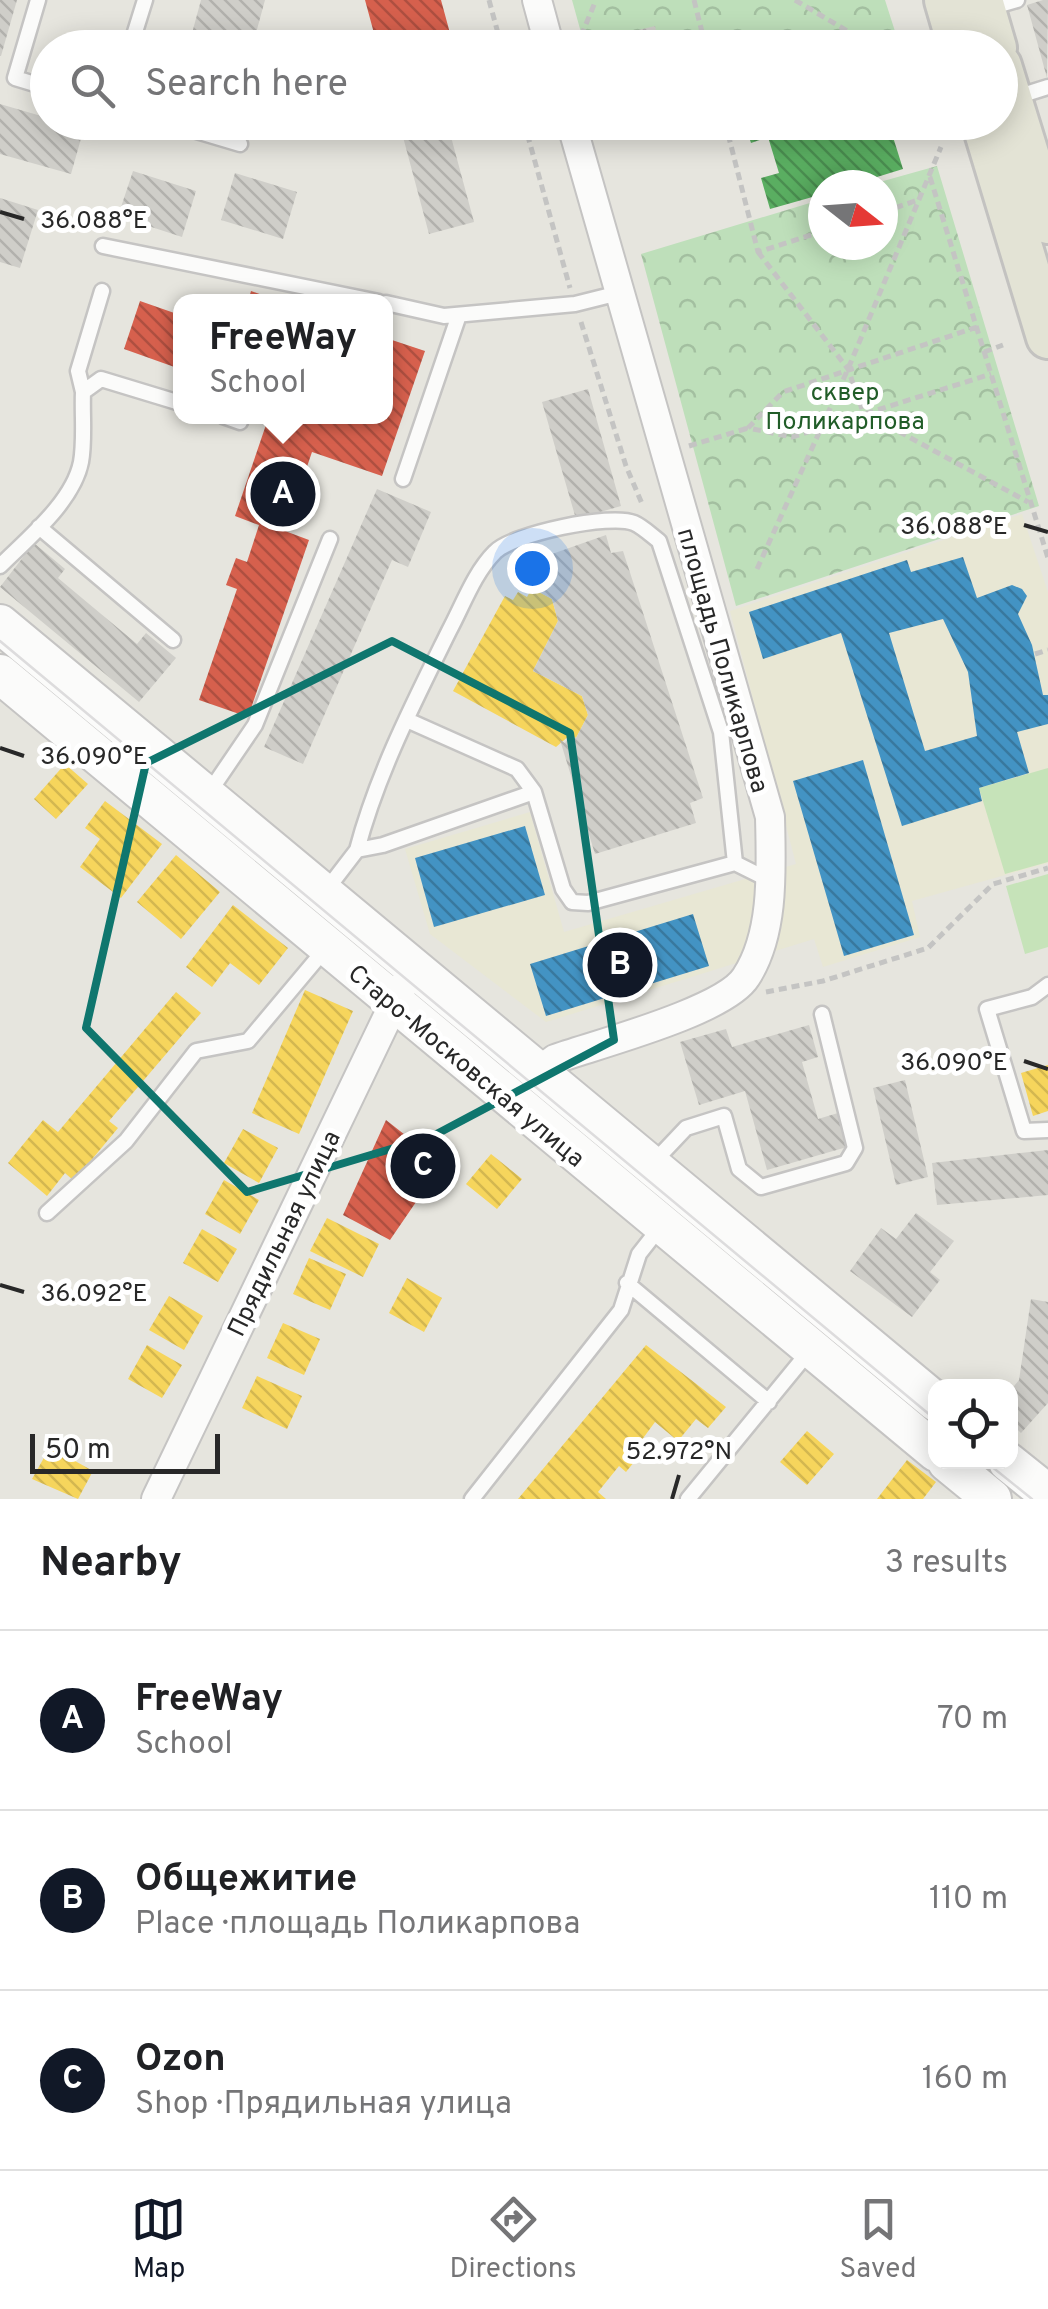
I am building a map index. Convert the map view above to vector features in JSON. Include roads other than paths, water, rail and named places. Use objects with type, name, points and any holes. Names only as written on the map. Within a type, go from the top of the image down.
[{"type":"main road","points":[[1018,121],[1048,222]]},
{"type":"main road","points":[[1017,140],[1048,336]]},
{"type":"main road","points":[[0,624],[928,1395]]},
{"type":"main road","name":"Старо-Московская улица","points":[[0,674],[928,1445]]},
{"type":"main road","points":[[956,1469],[992,1499]]},
{"type":"main road","points":[[1017,1469],[1048,1494]]},
{"type":"street","points":[[537,0],[545,30]]},
{"type":"street","name":"площадь Поликарпова","points":[[539,1071],[556,1059],[724,1000],[746,978],[758,949],[771,881],[770,818],[576,140]]},
{"type":"street","name":"Прядильная улица","points":[[156,1499],[393,1003],[415,970]]},
{"type":"lane","points":[[30,83],[15,78],[38,0]]},
{"type":"lane","points":[[135,30],[144,0]]},
{"type":"lane","points":[[227,140],[240,144]]},
{"type":"lane","points":[[104,246],[342,294]]},
{"type":"lane","points":[[0,566],[39,527],[76,478],[81,460],[82,392],[78,371],[102,291]]},
{"type":"lane","points":[[393,304],[444,316],[575,304],[619,293]]},
{"type":"lane","points":[[404,479],[460,314]]},
{"type":"lane","points":[[82,392],[101,379],[173,401]]},
{"type":"lane","points":[[324,893],[357,850],[366,816],[407,720],[476,578],[496,550],[514,538],[601,520],[632,522],[659,541],[721,732],[734,863]]},
{"type":"lane","points":[[39,527],[173,640]]},
{"type":"lane","points":[[206,796],[256,725],[330,539]]},
{"type":"lane","points":[[407,720],[518,769],[534,792],[563,889],[572,902],[588,903],[734,863],[771,881]]},
{"type":"lane","points":[[357,850],[382,846],[534,792]]},
{"type":"lane","points":[[48,1213],[126,1141],[196,1051],[248,1041],[326,947]]},
{"type":"lane","points":[[1048,985],[1032,997],[987,1009],[1024,1131],[1048,1130]]},
{"type":"lane","points":[[650,1166],[686,1128],[724,1116],[739,1169],[761,1187],[846,1163],[855,1148],[822,1014]]},
{"type":"lane","points":[[472,1499],[621,1310],[639,1254],[661,1226]]},
{"type":"lane","points":[[627,1284],[769,1402]]},
{"type":"lane","points":[[688,1499],[811,1349]]},
{"type":"tram line","points":[[0,641],[928,1413]]},
{"type":"tram line","points":[[995,1469],[1032,1499]]},
{"type":"place","name":"FreeWay","points":[[283,494]]},
{"type":"place","name":"Общежитие","points":[[620,965]]},
{"type":"place","name":"Ozon","points":[[423,1166]]},
{"type":"park label","name":"сквер Поликарпова","points":[[845,406]]}]
